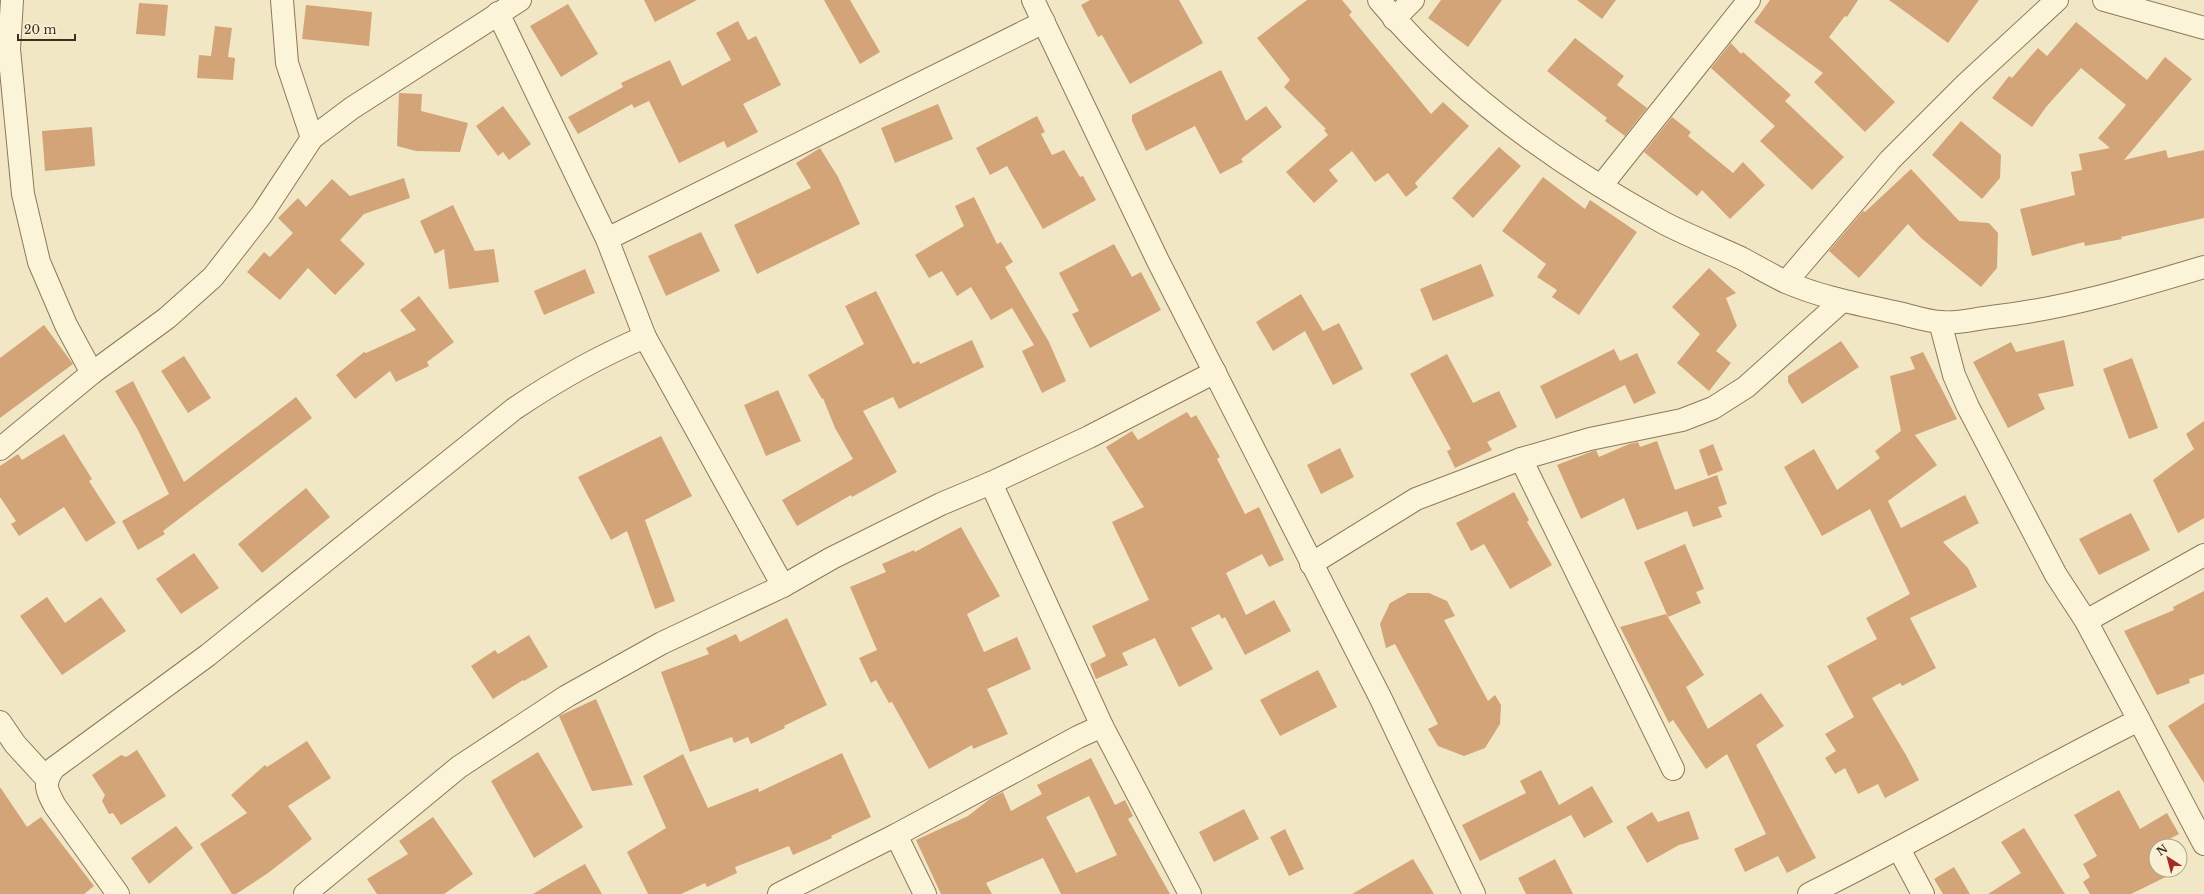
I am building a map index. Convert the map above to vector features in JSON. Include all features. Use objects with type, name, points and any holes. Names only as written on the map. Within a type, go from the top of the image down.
[{"type":"street","points":[[12,0],[9,49],[23,194],[39,262],[64,319],[92,373]]},
{"type":"street","points":[[282,0],[288,64],[312,138]]},
{"type":"street","points":[[0,449],[92,373],[167,318],[213,277],[262,214],[312,138],[352,108],[520,0]]},
{"type":"street","points":[[1033,0],[1158,261],[1381,700],[1474,894]]},
{"type":"street","points":[[1379,0],[1394,19],[1428,55],[1473,96],[1552,154],[1600,186],[1667,224],[1740,258],[1786,282],[1842,300],[1940,322],[2015,314],[2059,306],[2121,291],[2204,267]]},
{"type":"street","points":[[1394,19],[1413,0]]},
{"type":"street","points":[[1600,186],[1749,0]]},
{"type":"street","points":[[1786,282],[1890,160],[1966,84],[2056,0]]},
{"type":"street","points":[[2104,0],[2204,28]]},
{"type":"street","points":[[498,13],[607,239],[645,337],[783,586]]},
{"type":"street","points":[[607,239],[1044,22]]},
{"type":"street","points":[[1311,564],[1416,500],[1520,459],[1590,439],[1682,420],[1713,408],[1746,387],[1842,300]]},
{"type":"street","points":[[1940,322],[1954,375],[1968,407],[2056,575],[2086,621],[2203,841]]},
{"type":"street","points":[[117,894],[55,806],[47,791],[47,779],[54,768],[208,654],[514,409],[555,382],[604,354],[645,337]]},
{"type":"street","points":[[305,894],[460,767],[567,696],[662,643],[783,586],[832,558],[941,504],[991,483],[1089,437],[1215,372]]},
{"type":"street","points":[[1520,459],[1673,769]]},
{"type":"street","points":[[991,483],[1102,726],[1190,894]]},
{"type":"street","points":[[2086,621],[2204,555]]},
{"type":"street","points":[[1809,894],[1899,849],[2093,743],[2139,720]]},
{"type":"street","points":[[0,722],[15,744],[47,779]]},
{"type":"street","points":[[779,894],[896,835],[1078,737],[1102,726]]},
{"type":"street","points":[[896,835],[925,894]]},
{"type":"street","points":[[1899,849],[1923,894]]},
{"type":"building","points":[[644,0],[697,0],[655,22]]},
{"type":"building","points":[[824,0],[850,0],[880,52],[860,64]]},
{"type":"building","points":[[1090,0],[1179,0],[1203,43],[1130,84],[1102,35],[1098,37],[1081,5]]},
{"type":"building","points":[[1307,0],[1342,0],[1352,12],[1349,15],[1431,114],[1443,102],[1469,126],[1415,183],[1418,187],[1406,197],[1388,173],[1375,182],[1352,151],[1329,170],[1338,181],[1314,203],[1286,172],[1328,135],[1324,130],[1326,129],[1284,87],[1290,80],[1257,38]]},
{"type":"building","points":[[1441,0],[1502,0],[1468,47],[1428,18]]},
{"type":"building","points":[[1577,0],[1616,0],[1602,19]]},
{"type":"building","points":[[1770,0],[1858,0],[1847,17],[1845,16],[1829,37],[1895,102],[1865,132],[1814,82],[1823,73],[1754,22]]},
{"type":"building","points":[[1889,0],[1979,0],[1948,43]]},
{"type":"building","points":[[139,3],[168,5],[165,36],[136,34]]},
{"type":"building","points":[[568,4],[598,54],[561,77],[530,26]]},
{"type":"building","points":[[306,5],[372,12],[369,46],[302,39]]},
{"type":"building","points":[[738,21],[748,40],[756,36],[781,85],[743,104],[758,132],[727,148],[724,141],[679,163],[649,101],[634,108],[632,104],[578,134],[568,117],[623,87],[621,83],[670,60],[682,86],[731,60],[716,33]]},
{"type":"building","points":[[2076,22],[2147,80],[2165,57],[2192,79],[2124,160],[2166,150],[2168,158],[2204,150],[2204,218],[2121,237],[2122,239],[2085,246],[2084,242],[2032,256],[2020,209],[2075,195],[2071,172],[2082,170],[2079,154],[2110,148],[2098,138],[2126,105],[2081,68],[2046,107],[2032,127],[1992,98],[2009,76],[2012,78],[2038,48],[2047,56]]},
{"type":"building","points":[[215,26],[232,28],[228,57],[235,58],[233,80],[197,78],[199,55],[211,56]]},
{"type":"building","points":[[1575,38],[1624,76],[1617,85],[1647,108],[1625,136],[1605,121],[1607,118],[1547,71]]},
{"type":"building","points":[[1731,43],[1741,54],[1743,52],[1791,95],[1785,101],[1844,157],[1812,190],[1760,141],[1775,126],[1711,68]]},
{"type":"building","points":[[1221,70],[1246,121],[1266,106],[1282,127],[1241,159],[1243,162],[1220,174],[1195,126],[1146,151],[1132,121],[1132,115]]},
{"type":"building","points":[[399,93],[422,94],[421,111],[468,123],[460,152],[416,151],[397,146]]},
{"type":"building","points":[[938,104],[953,139],[895,163],[881,128]]},
{"type":"building","points":[[503,106],[531,144],[509,160],[503,152],[498,156],[476,126]]},
{"type":"building","points":[[1037,116],[1045,132],[1041,134],[1052,155],[1064,150],[1080,177],[1083,176],[1096,200],[1043,229],[1007,166],[990,175],[976,148]]},
{"type":"building","points":[[1672,117],[1691,132],[1688,136],[1733,173],[1743,162],[1765,185],[1730,219],[1702,190],[1697,196],[1644,152]]},
{"type":"building","points":[[1961,121],[2001,155],[2000,178],[1982,199],[1932,155]]},
{"type":"building","points":[[92,127],[95,166],[45,171],[42,131]]},
{"type":"building","points":[[1499,147],[1521,166],[1473,218],[1452,198]]},
{"type":"building","points":[[820,148],[838,177],[860,224],[757,274],[734,225],[811,188],[796,163]]},
{"type":"building","points":[[1911,169],[1959,221],[1989,223],[1998,233],[1997,268],[1981,287],[1921,238],[1908,224],[1859,278],[1829,251],[1863,211],[1865,212]]},
{"type":"building","points":[[1543,177],[1585,209],[1590,200],[1637,232],[1579,315],[1552,297],[1557,290],[1537,277],[1546,264],[1502,231]]},
{"type":"building","points":[[404,178],[410,198],[364,214],[340,240],[365,264],[335,295],[308,268],[280,300],[247,272],[264,252],[270,257],[293,233],[278,218],[298,198],[306,207],[332,179],[350,196]]},
{"type":"building","points":[[974,197],[997,244],[1001,242],[1013,262],[1005,267],[1049,342],[1066,381],[1042,393],[1022,351],[1034,345],[1012,308],[991,320],[971,287],[957,296],[942,271],[929,278],[915,255],[964,226],[955,206]]},
{"type":"building","points":[[453,205],[475,251],[494,249],[499,282],[449,289],[444,249],[435,254],[420,221]]},
{"type":"building","points":[[701,232],[720,271],[666,296],[648,256]]},
{"type":"building","points":[[1114,244],[1132,277],[1141,272],[1161,310],[1090,348],[1072,314],[1079,311],[1059,273]]},
{"type":"building","points":[[1481,264],[1494,296],[1433,321],[1420,289]]},
{"type":"building","points":[[1709,268],[1736,293],[1726,298],[1737,326],[1716,351],[1731,363],[1709,391],[1677,363],[1700,334],[1672,307]]},
{"type":"building","points":[[585,269],[595,293],[544,315],[534,291]]},
{"type":"building","points":[[876,291],[913,364],[919,361],[920,364],[972,340],[984,367],[899,409],[893,397],[863,411],[897,472],[852,497],[851,495],[797,526],[782,500],[853,459],[835,428],[823,398],[822,399],[808,375],[864,344],[845,306]]},
{"type":"building","points":[[1301,294],[1323,331],[1339,323],[1363,369],[1333,385],[1305,331],[1273,351],[1256,322]]},
{"type":"building","points":[[419,296],[454,342],[427,362],[429,366],[396,382],[390,371],[355,399],[336,375],[364,352],[366,353],[416,330],[400,310]]},
{"type":"building","points":[[44,325],[73,364],[0,418],[0,358]]},
{"type":"building","points":[[2064,340],[2074,386],[2038,394],[2045,409],[2008,428],[1973,362],[2011,342],[2016,352]]},
{"type":"building","points":[[1841,341],[1859,367],[1802,404],[1788,382],[1788,376]]},
{"type":"building","points":[[1614,349],[1620,361],[1637,353],[1656,393],[1634,404],[1625,385],[1556,419],[1540,386]]},
{"type":"building","points":[[1923,352],[1957,419],[1915,435],[1937,465],[1888,501],[1901,528],[1965,495],[1979,523],[1943,542],[1968,568],[1977,587],[1910,618],[1936,668],[1902,686],[1900,683],[1872,698],[1919,780],[1885,798],[1878,784],[1858,794],[1845,768],[1835,774],[1825,758],[1836,751],[1825,734],[1854,717],[1827,666],[1877,639],[1866,618],[1910,594],[1870,509],[1822,536],[1784,467],[1814,449],[1837,490],[1880,458],[1875,451],[1901,431],[1890,376],[1915,369],[1910,357]]},
{"type":"building","points":[[1447,354],[1473,403],[1499,391],[1517,427],[1487,442],[1492,450],[1455,468],[1447,451],[1451,449],[1410,374]]},
{"type":"building","points":[[184,356],[211,398],[188,413],[161,371]]},
{"type":"building","points":[[2132,358],[2158,428],[2129,439],[2103,369]]},
{"type":"building","points":[[133,381],[184,482],[296,397],[312,418],[163,531],[165,534],[138,550],[122,521],[169,494],[138,430],[115,391]]},
{"type":"building","points":[[778,390],[801,441],[766,456],[744,405]]},
{"type":"building","points":[[1187,412],[1191,418],[1196,415],[1220,457],[1217,459],[1245,514],[1259,507],[1284,560],[1269,567],[1262,554],[1226,573],[1246,615],[1274,600],[1291,631],[1245,655],[1225,617],[1222,619],[1219,614],[1191,628],[1213,669],[1179,687],[1155,638],[1122,653],[1128,665],[1096,679],[1090,664],[1106,656],[1092,626],[1149,600],[1112,522],[1144,507],[1106,447],[1132,431],[1138,440]]},
{"type":"building","points":[[2204,421],[2204,518],[2178,533],[2153,480],[2194,449],[2186,434]]},
{"type":"building","points":[[64,434],[92,479],[89,481],[116,523],[86,542],[64,507],[19,536],[11,524],[16,521],[0,497],[0,466],[18,454],[22,460]]},
{"type":"building","points":[[661,436],[692,496],[645,520],[675,601],[655,609],[627,531],[611,540],[578,477]]},
{"type":"building","points":[[1657,441],[1675,490],[1717,475],[1727,504],[1718,507],[1722,517],[1693,527],[1687,511],[1637,530],[1624,498],[1581,519],[1557,465],[1596,450],[1599,457],[1629,444],[1638,442],[1640,447]]},
{"type":"building","points":[[1713,444],[1723,470],[1708,476],[1699,450]]},
{"type":"building","points":[[1340,448],[1354,477],[1321,494],[1307,465]]},
{"type":"building","points":[[306,488],[330,517],[262,573],[238,544]]},
{"type":"building","points":[[1514,492],[1529,520],[1527,522],[1552,565],[1510,589],[1484,544],[1471,551],[1456,523]]},
{"type":"building","points":[[2131,513],[2150,550],[2099,575],[2079,539]]},
{"type":"building","points":[[961,527],[1000,596],[967,614],[984,652],[1017,637],[1031,669],[987,689],[1008,734],[973,749],[972,745],[929,769],[892,702],[889,703],[876,680],[871,683],[859,658],[877,650],[850,587],[886,572],[882,564],[914,550],[915,552]]},
{"type":"building","points":[[1685,544],[1704,589],[1696,592],[1701,603],[1668,617],[1644,562]]},
{"type":"building","points":[[194,553],[219,588],[181,614],[156,579]]},
{"type":"building","points":[[2204,591],[2204,674],[2189,679],[2190,683],[2157,695],[2124,631],[2174,610],[2173,607]]},
{"type":"building","points":[[1408,593],[1429,593],[1447,601],[1455,616],[1444,620],[1488,701],[1495,695],[1501,705],[1500,724],[1485,748],[1464,756],[1438,746],[1428,729],[1438,724],[1395,644],[1386,648],[1380,624],[1390,603]]},
{"type":"building","points":[[47,597],[65,623],[101,597],[126,631],[62,675],[20,616]]},
{"type":"building","points":[[1666,614],[1704,675],[1686,687],[1708,729],[1761,693],[1784,726],[1756,745],[1816,858],[1787,873],[1778,856],[1745,872],[1734,849],[1766,834],[1727,754],[1706,769],[1673,720],[1669,723],[1620,627]]},
{"type":"building","points":[[787,618],[827,705],[784,726],[785,728],[751,744],[748,737],[734,743],[732,737],[690,752],[661,672],[709,654],[706,648],[736,634],[740,642]]},
{"type":"building","points":[[529,635],[548,667],[524,681],[523,680],[493,699],[471,666],[495,650],[498,654]]},
{"type":"building","points":[[1318,670],[1337,707],[1280,736],[1260,700]]},
{"type":"building","points":[[596,699],[633,785],[592,791],[559,716]]},
{"type":"building","points":[[2204,703],[2204,783],[2168,726]]},
{"type":"building","points":[[307,741],[331,778],[288,806],[312,839],[268,873],[236,894],[232,894],[200,844],[247,813],[231,795],[265,765],[267,767]]},
{"type":"building","points":[[137,750],[166,796],[121,825],[113,813],[109,814],[102,801],[105,795],[92,775],[121,755],[126,757]]},
{"type":"building","points":[[538,752],[583,827],[534,858],[491,781]]},
{"type":"building","points":[[842,753],[871,817],[831,836],[832,838],[793,855],[789,846],[735,867],[737,873],[707,887],[705,883],[681,894],[648,894],[627,852],[666,828],[643,776],[683,754],[708,808],[758,788],[759,792]]},
{"type":"building","points":[[1091,758],[1115,805],[1125,800],[1133,816],[1128,819],[1170,894],[1061,894],[1043,858],[986,883],[992,894],[941,894],[916,840],[968,816],[991,798],[1003,792],[1011,811],[1042,794],[1037,785]],"holes":[[[1089,796],[1117,855],[1076,873],[1046,817]]]},
{"type":"building","points":[[1541,770],[1559,805],[1592,786],[1613,822],[1584,838],[1571,815],[1480,861],[1462,825],[1526,793],[1520,781]]},
{"type":"building","points":[[0,787],[27,827],[41,817],[94,886],[84,894],[0,894]]},
{"type":"building","points":[[2119,790],[2140,829],[2167,813],[2179,834],[2171,838],[2148,838],[2148,878],[2164,878],[2131,894],[2090,894],[2083,882],[2090,877],[2083,864],[2097,856],[2074,815]]},
{"type":"building","points":[[1244,809],[1259,839],[1214,862],[1199,832]]},
{"type":"building","points":[[1689,811],[1699,839],[1679,845],[1647,863],[1626,827],[1652,812],[1658,822]]},
{"type":"building","points":[[433,817],[473,874],[444,894],[377,894],[367,879],[408,854],[399,841]]},
{"type":"building","points":[[176,826],[193,848],[149,884],[131,858]]},
{"type":"building","points":[[2024,828],[2065,894],[1988,894],[2021,873],[2001,842]]},
{"type":"building","points":[[1285,829],[1304,869],[1289,876],[1270,837]]},
{"type":"building","points":[[1413,859],[1434,894],[1352,894]]},
{"type":"building","points":[[1555,859],[1573,894],[1526,894],[1518,878]]},
{"type":"building","points":[[585,864],[602,894],[533,894],[553,882]]},
{"type":"building","points":[[1954,867],[1970,894],[1943,894],[1934,879]]}]
